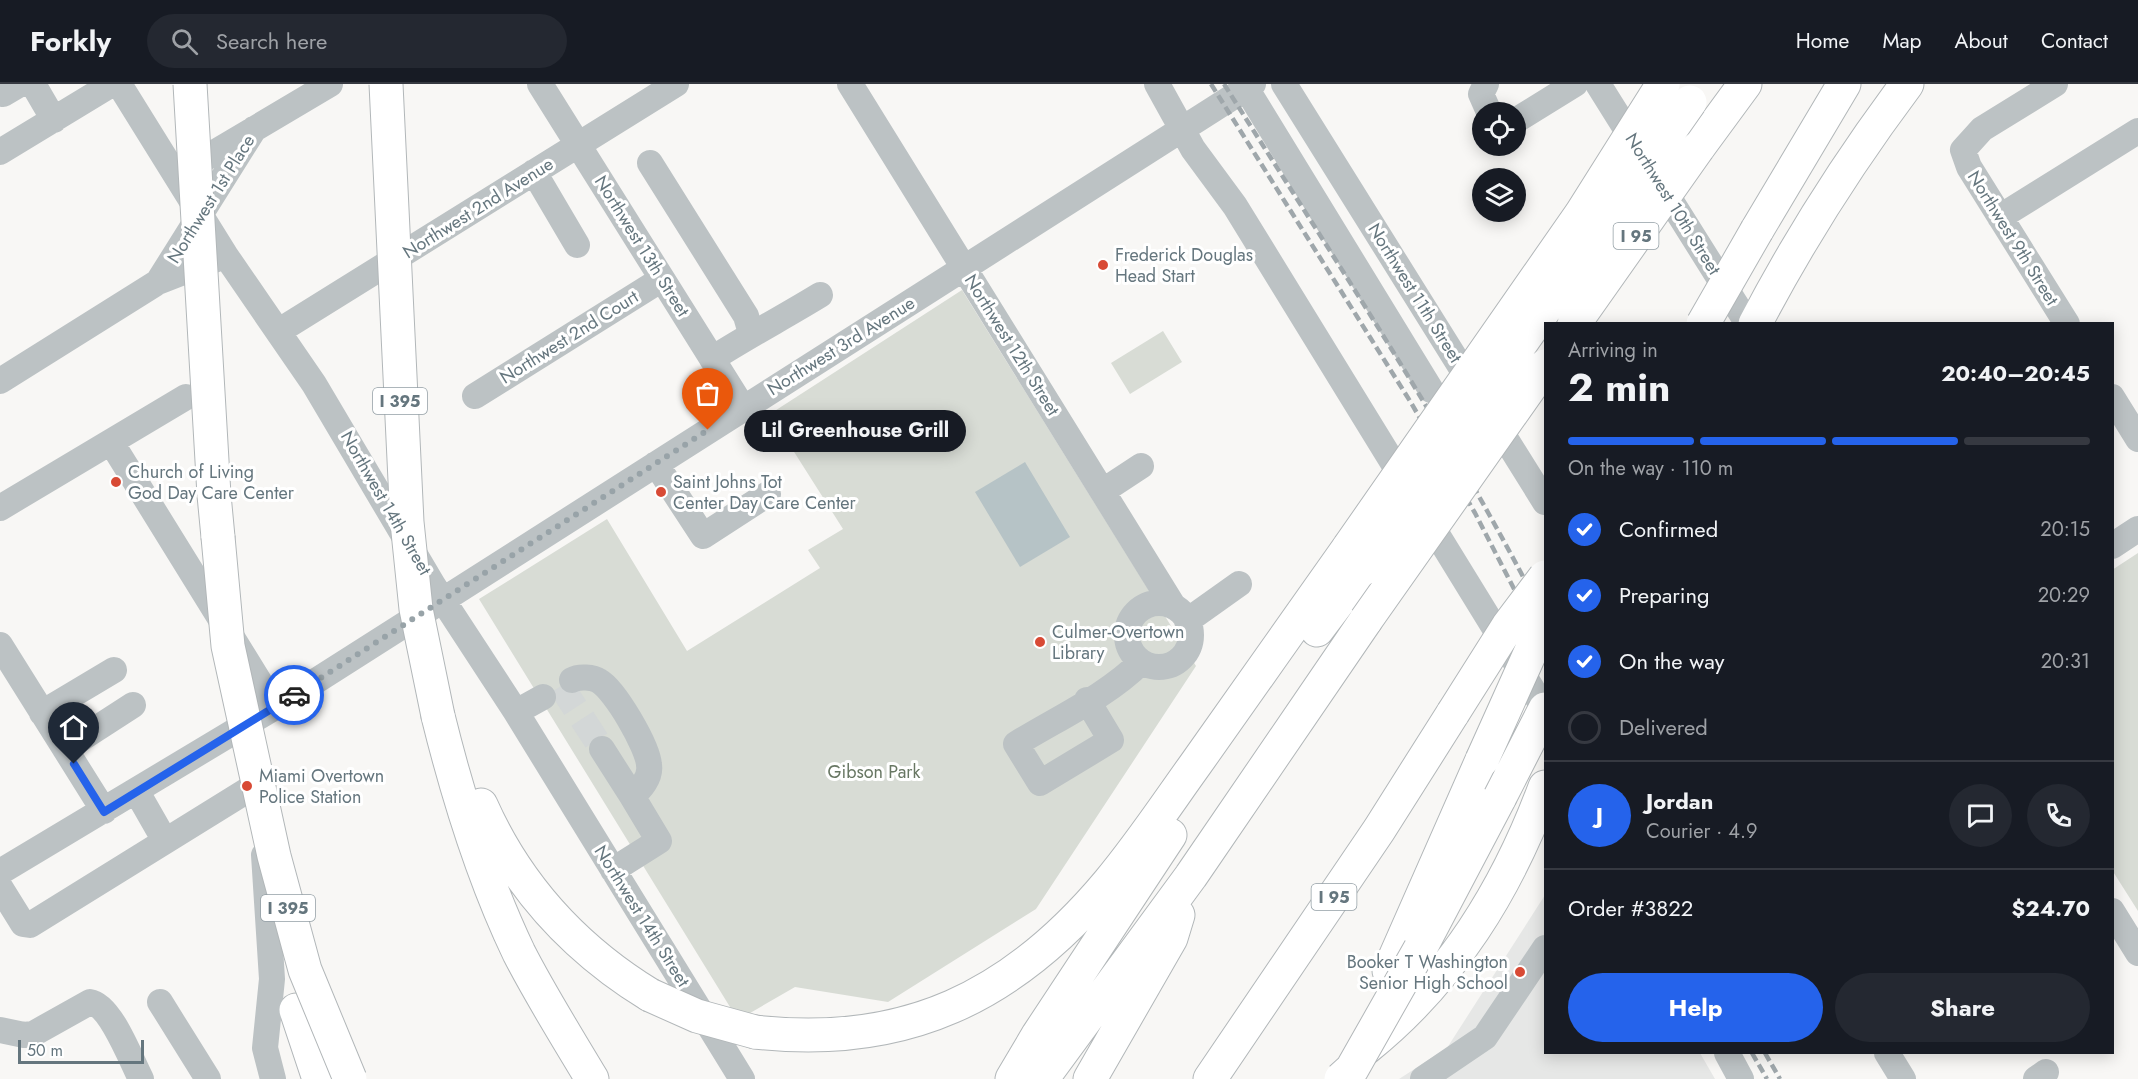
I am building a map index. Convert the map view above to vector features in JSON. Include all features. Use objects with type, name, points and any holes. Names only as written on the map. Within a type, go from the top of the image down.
[{"type":"highway","name":"I 395","points":[[190,84],[204,341],[228,646],[258,719],[274,855],[305,970],[350,1079]]},
{"type":"highway","name":"I 395","points":[[386,84],[407,522],[416,609],[438,716],[463,778],[476,846],[507,924],[561,1030]]},
{"type":"highway","points":[[1012,1079],[1038,1035],[1186,809],[1356,558],[1581,214],[1663,84]]},
{"type":"highway","name":"I 95","points":[[1575,322],[1745,84]]},
{"type":"highway","points":[[1704,322],[1844,84]]},
{"type":"highway","points":[[1756,322],[1782,272],[1846,168],[1907,84]]},
{"type":"highway","points":[[463,778],[501,845],[543,906],[596,958],[650,995],[697,1016],[755,1032],[818,1037],[865,1033],[900,1026],[926,1018],[980,993],[1035,956],[1062,932],[1110,882],[1356,558],[1695,93]]},
{"type":"highway","points":[[1042,1079],[1191,876],[1366,620],[1544,367]]},
{"type":"highway","name":"I 95","points":[[1210,1079],[1372,840],[1508,626],[1544,578]]},
{"type":"highway","points":[[1340,1079],[1544,622]]},
{"type":"highway","points":[[1340,1079],[1352,1069],[1420,949],[1544,711]]},
{"type":"highway","points":[[258,719],[237,770],[257,865],[296,1010],[319,1079]]},
{"type":"highway","points":[[1328,1079],[1400,1019],[1447,967],[1489,908],[1530,827],[1544,790]]},
{"type":"highway","points":[[1090,1079],[1171,938],[1191,876]]},
{"type":"highway","points":[[561,1030],[565,1058],[577,1079]]},
{"type":"highway","points":[[561,1030],[592,1079]]},
{"type":"street","points":[[33,84],[54,120]]},
{"type":"street","points":[[0,153],[112,84]]},
{"type":"street","name":"Northwest 14th Street","points":[[118,84],[226,256],[279,331],[337,420],[443,599],[516,712],[742,1079]]},
{"type":"street","name":"Northwest 1st Place","points":[[158,282],[202,215],[219,181],[254,129],[330,84]]},
{"type":"street","name":"Northwest 13th Street","points":[[540,84],[743,408]]},
{"type":"street","name":"Northwest 2nd Avenue","points":[[279,331],[676,84]]},
{"type":"street","name":"Northwest 12th Street","points":[[850,84],[1181,614]]},
{"type":"street","points":[[1157,84],[1193,149],[1228,195],[1257,240],[1544,707]]},
{"type":"street","name":"Northwest 11th Street","points":[[1284,84],[1544,500]]},
{"type":"street","points":[[1485,102],[1481,94],[1486,84]]},
{"type":"street","points":[[1526,115],[1575,84]]},
{"type":"street","name":"Northwest 10th Street","points":[[1598,84],[1747,322]]},
{"type":"street","points":[[1250,86],[1431,390]]},
{"type":"street","name":"Northwest 3rd Avenue","points":[[0,872],[258,719],[1250,86]]},
{"type":"street","name":"Northwest 9th Street","points":[[2039,88],[1982,129],[1963,150],[1969,167],[2066,322]]},
{"type":"street","points":[[176,175],[254,129]]},
{"type":"street","points":[[2000,217],[2138,131]]},
{"type":"street","points":[[650,163],[746,316],[751,333]]},
{"type":"street","points":[[534,172],[578,245]]},
{"type":"street","name":"Northwest 1st Place","points":[[0,381],[158,282],[226,256]]},
{"type":"street","name":"Northwest 2nd Court","points":[[475,396],[662,279]]},
{"type":"street","points":[[712,358],[751,333],[766,329],[820,295]]},
{"type":"street","points":[[3,500],[111,442],[186,397]]},
{"type":"street","points":[[2114,400],[2138,439]]},
{"type":"street","points":[[111,442],[258,719],[259,783],[272,980],[265,1048],[273,1079]]},
{"type":"street","points":[[656,464],[703,536],[768,494]]},
{"type":"street","points":[[1103,491],[1141,466]]},
{"type":"street","points":[[2114,545],[2138,529]]},
{"type":"street","points":[[1181,614],[1190,642],[1180,659],[1161,667],[1141,662],[1133,654],[1127,634],[1135,615],[1153,604],[1181,614],[1239,584]]},
{"type":"street","points":[[0,645],[104,812]]},
{"type":"street","points":[[1087,700],[1124,678],[1141,662]]},
{"type":"street","points":[[42,713],[114,670]]},
{"type":"street","points":[[572,680],[577,677],[598,680],[610,690],[645,748],[650,767],[642,789],[632,796]]},
{"type":"street","points":[[516,712],[543,697]]},
{"type":"street","points":[[65,749],[134,705]]},
{"type":"street","points":[[602,749],[659,841],[613,870]]},
{"type":"street","points":[[0,887],[23,924],[30,925],[259,783]]},
{"type":"street","points":[[136,792],[165,841]]},
{"type":"street","points":[[2114,914],[2138,953]]},
{"type":"street","points":[[1424,1079],[1485,1037],[1544,949]]},
{"type":"street","points":[[0,1030],[24,1035],[33,1034],[90,1002],[96,1003],[106,1011],[141,1079]]},
{"type":"street","points":[[160,1002],[208,1079]]},
{"type":"street","points":[[1728,1054],[1741,1079]]},
{"type":"street","points":[[1888,1054],[1903,1079]]},
{"type":"shaded area","points":[[1025,462],[1070,537],[1020,567],[975,492]]},
{"type":"shaded area","name":"Booker T Washington Senior High School","points":[[1544,897],[1544,1054],[1701,1054],[1715,1079],[1399,1079],[1447,1048]]},
{"type":"green space","name":"Gibson Park","points":[[962,290],[1196,666],[1036,909],[888,1002],[795,987],[738,1020],[479,599],[607,519],[687,651],[820,568],[808,550],[843,529],[770,414]]},
{"type":"green space","points":[[1163,331],[1182,362],[1130,394],[1111,363]]},
{"type":"green space","points":[[2138,553],[2138,911],[2114,873],[2114,569]]},
{"type":"tunnel","points":[[561,686],[602,749]]},
{"type":"railway","points":[[1211,84],[1410,401],[1475,513],[1544,647]]},
{"type":"railway","points":[[1224,84],[1350,282],[1431,415],[1471,482],[1544,617]]},
{"type":"railway","points":[[1753,1054],[1767,1079]]},
{"type":"railway","points":[[1766,1054],[1780,1079]]},
{"type":"way so far","points":[[294,695],[708,430]]},
{"type":"place","name":"Frederick Douglas Head Start","points":[[1103,265]]},
{"type":"place","name":"Lil Greenhouse Grill","points":[[708,430]]},
{"type":"place","name":"Church of Living God Day Care Center","points":[[116,482]]},
{"type":"place","name":"Saint Johns Tot Center Day Care Center","points":[[661,492]]},
{"type":"place","name":"Culmer-Overtown Library","points":[[1040,642]]},
{"type":"place","name":"Miami Overtown Police Station","points":[[247,786]]},
{"type":"place","name":"Booker T Washington Senior High School","points":[[1520,972]]},
{"type":"route","points":[[74,764],[104,812],[294,695]]}]
